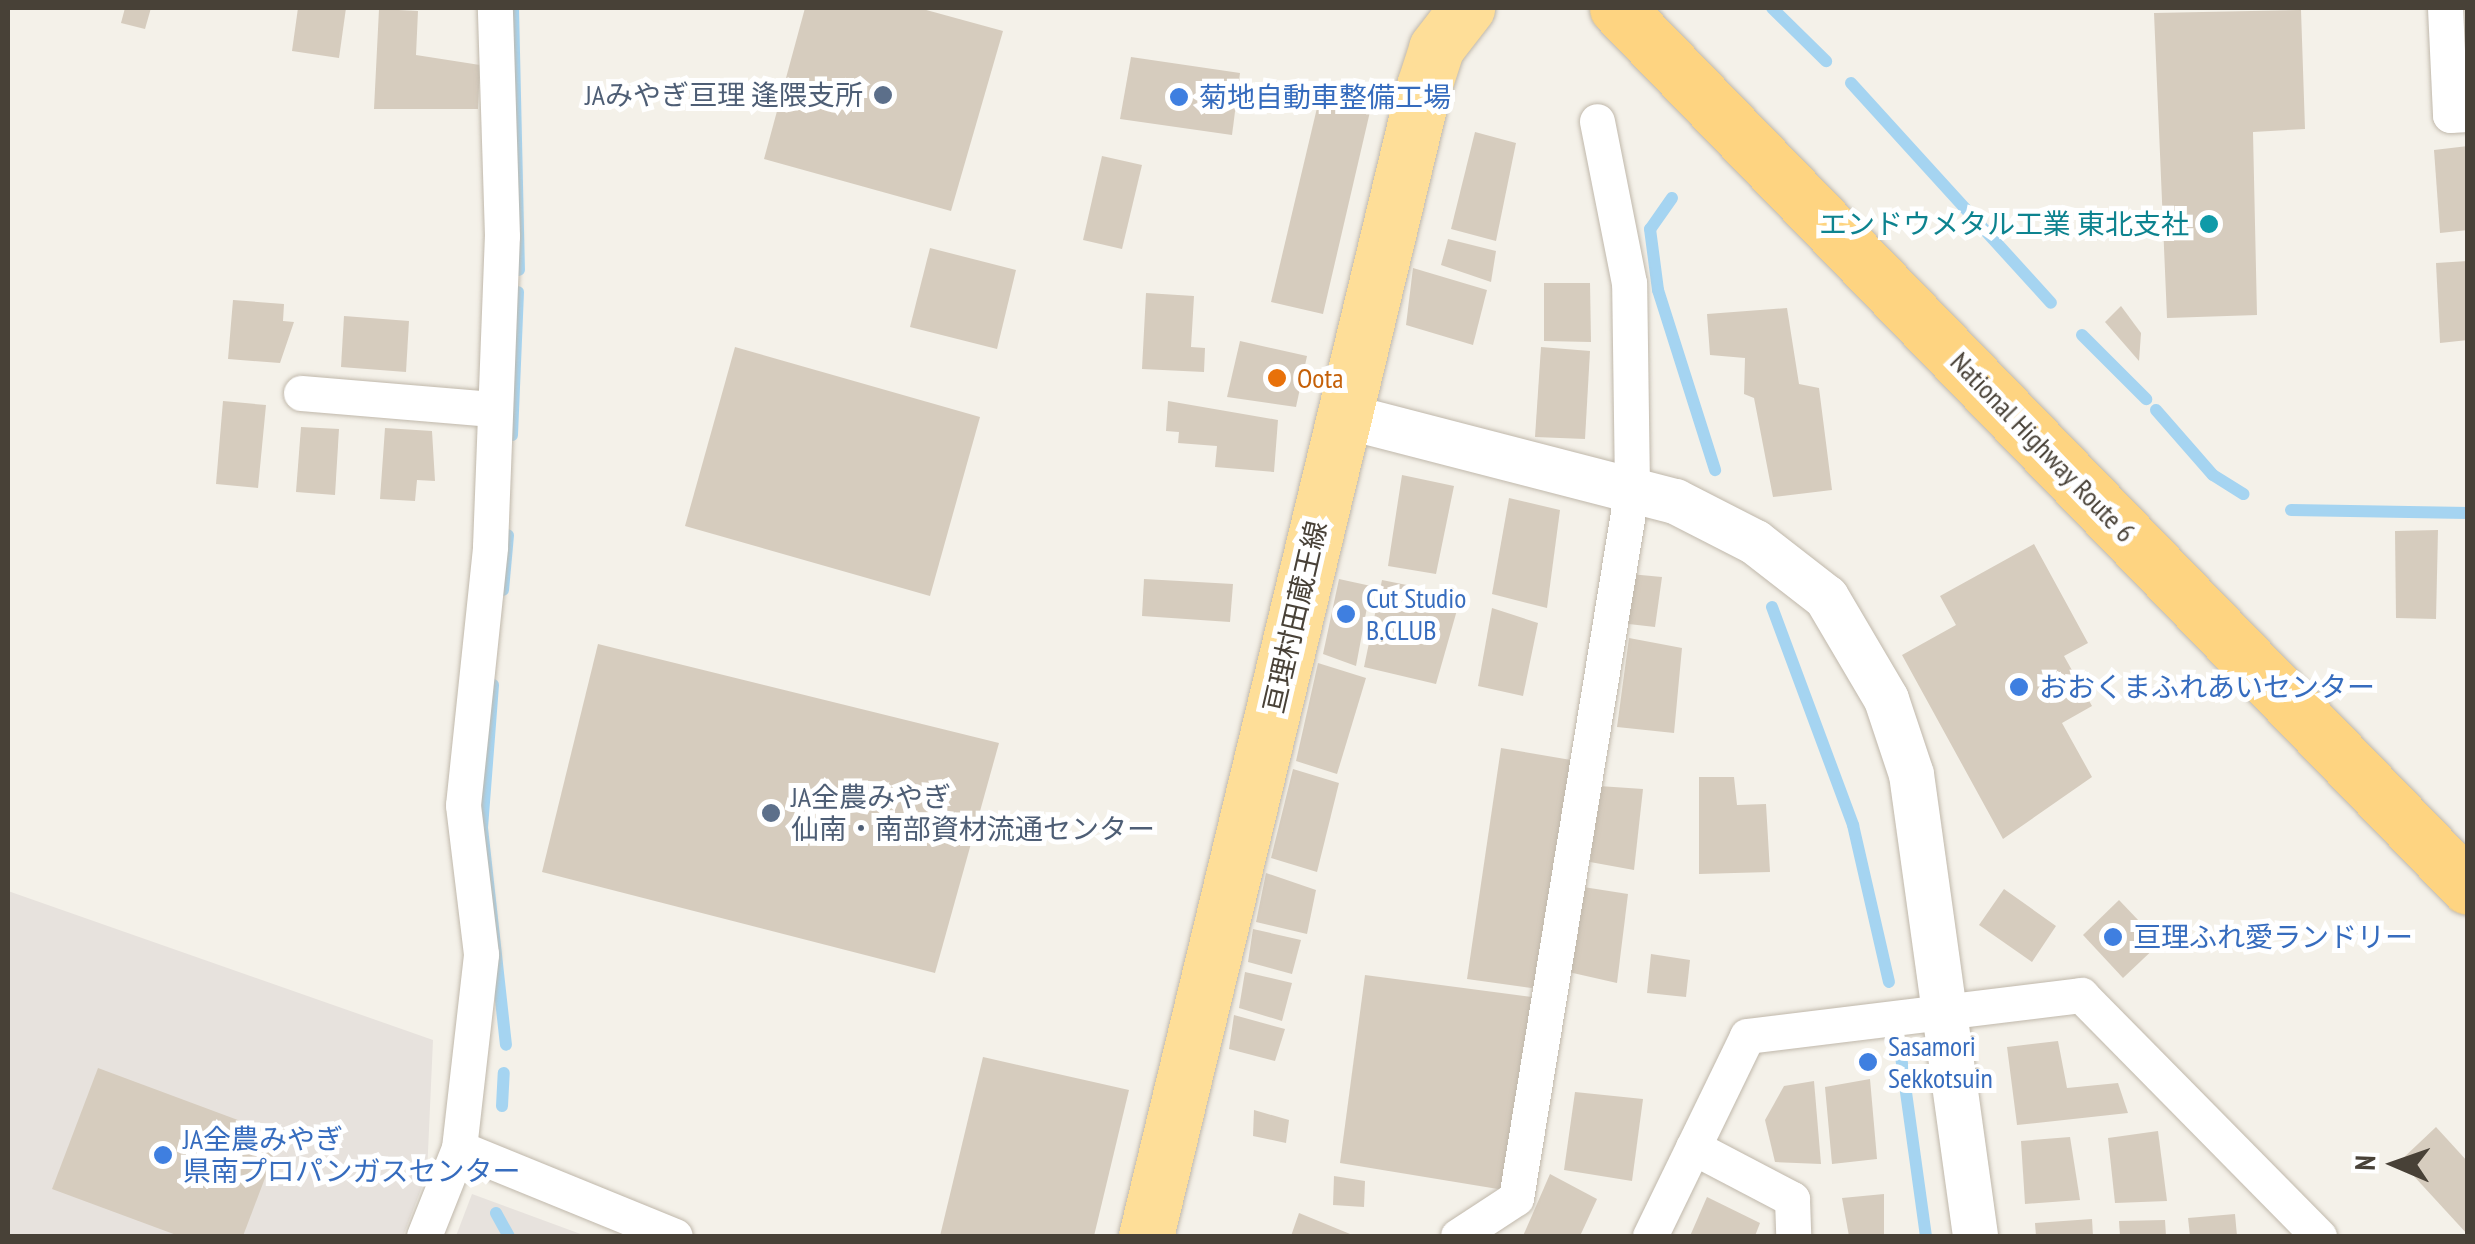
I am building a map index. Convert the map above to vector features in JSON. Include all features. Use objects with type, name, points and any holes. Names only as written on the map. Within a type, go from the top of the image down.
[{"type":"highway","name":"National Highway Route 6","points":[[1617,8],[2468,887]]},
{"type":"main road","name":"亘理村田蔵王線","points":[[1146,1236],[1424,86],[1436,48],[1456,11]]},
{"type":"street","points":[[424,1236],[459,1148],[478,1044],[481,954],[464,804],[490,546],[492,409],[502,236],[496,8]]},
{"type":"street","points":[[2446,8],[2450,115],[2468,114]]},
{"type":"street","points":[[1458,1236],[1516,1198],[1632,488],[1629,284],[1597,120]]},
{"type":"street","points":[[301,393],[492,409]]},
{"type":"street","points":[[1342,415],[1632,488],[1721,523],[1790,566],[1858,643],[1911,774],[1975,1236]]},
{"type":"street","points":[[1650,1236],[1747,1036],[2081,995],[2301,1228]]},
{"type":"street","points":[[1693,1147],[1792,1199],[1794,1236]]},
{"type":"street","points":[[459,1148],[674,1236]]},
{"type":"shaded area","points":[[8,891],[433,1040],[427,1174],[403,1236],[8,1236]]},
{"type":"shaded area","points":[[472,1194],[586,1236],[456,1236]]},
{"type":"building","points":[[125,8],[151,8],[145,29],[121,23]]},
{"type":"building","points":[[298,8],[346,8],[339,58],[292,51]]},
{"type":"building","name":"JAみやぎ亘理 逢隈支所","points":[[805,8],[919,8],[1003,31],[951,211],[764,159]]},
{"type":"building","points":[[379,9],[418,11],[416,55],[480,65],[478,109],[374,109]]},
{"type":"building","name":"エンドウメタル工業 東北支社","points":[[2301,10],[2305,129],[2253,132],[2257,315],[2167,318],[2154,13]]},
{"type":"building","points":[[1131,57],[1240,73],[1232,135],[1120,119]]},
{"type":"building","points":[[1321,91],[1372,103],[1323,314],[1271,302]]},
{"type":"building","points":[[1475,132],[1516,143],[1496,241],[1451,229]]},
{"type":"building","points":[[2468,146],[2468,230],[2440,233],[2434,150]]},
{"type":"building","points":[[1102,156],[1142,165],[1122,249],[1083,240]]},
{"type":"building","points":[[1448,239],[1496,251],[1491,282],[1441,265]]},
{"type":"building","points":[[930,248],[1016,270],[997,349],[910,327]]},
{"type":"building","points":[[2468,261],[2468,340],[2440,343],[2436,263]]},
{"type":"building","points":[[1413,268],[1487,290],[1473,345],[1406,325]]},
{"type":"building","points":[[1544,283],[1590,283],[1591,342],[1544,341]]},
{"type":"building","points":[[1146,293],[1194,296],[1191,347],[1205,348],[1204,372],[1142,369]]},
{"type":"building","points":[[233,300],[284,304],[283,321],[294,322],[280,363],[228,359]]},
{"type":"building","points":[[2121,306],[2141,333],[2139,361],[2105,322]]},
{"type":"building","points":[[1787,308],[1799,384],[1819,388],[1832,490],[1773,497],[1754,398],[1744,394],[1745,358],[1710,355],[1707,314]]},
{"type":"building","points":[[344,316],[409,321],[406,372],[341,367]]},
{"type":"building","points":[[1240,341],[1307,356],[1296,407],[1227,397]]},
{"type":"building","points":[[735,347],[980,417],[930,596],[685,526]]},
{"type":"building","points":[[1541,347],[1590,351],[1585,439],[1535,437]]},
{"type":"building","points":[[223,401],[266,405],[258,488],[216,484]]},
{"type":"building","points":[[1168,401],[1278,420],[1274,472],[1215,467],[1217,446],[1178,443],[1179,432],[1166,431]]},
{"type":"building","points":[[301,427],[339,429],[335,495],[296,492]]},
{"type":"building","points":[[385,428],[432,431],[435,481],[417,480],[415,501],[380,499]]},
{"type":"building","points":[[1402,475],[1454,486],[1436,574],[1388,566]]},
{"type":"building","points":[[1509,498],[1560,510],[1547,608],[1492,594]]},
{"type":"building","points":[[2438,530],[2436,619],[2396,618],[2395,531]]},
{"type":"building","points":[[2034,544],[2088,643],[2064,656],[2092,706],[2062,723],[2092,777],[2003,839],[1902,655],[1956,625],[1940,596]]},
{"type":"building","points":[[1630,574],[1662,577],[1655,627],[1620,623]]},
{"type":"building","points":[[1144,579],[1233,584],[1230,622],[1142,616]]},
{"type":"building","points":[[1339,579],[1371,586],[1356,666],[1323,654]]},
{"type":"building","points":[[1382,580],[1461,596],[1436,684],[1364,667]]},
{"type":"building","points":[[1492,608],[1538,623],[1523,696],[1478,686]]},
{"type":"building","points":[[1629,638],[1682,648],[1674,733],[1617,727]]},
{"type":"building","points":[[598,644],[999,743],[935,973],[542,872]]},
{"type":"building","points":[[1318,663],[1366,678],[1337,774],[1296,761]]},
{"type":"building","points":[[1501,748],[1571,760],[1539,989],[1467,979]]},
{"type":"building","points":[[1293,769],[1339,783],[1317,872],[1271,858]]},
{"type":"building","points":[[1699,777],[1734,777],[1737,805],[1766,804],[1770,872],[1699,874]]},
{"type":"building","points":[[1599,786],[1643,789],[1634,870],[1590,862]]},
{"type":"building","points":[[1266,873],[1316,890],[1307,934],[1256,922]]},
{"type":"building","points":[[1577,886],[1628,894],[1617,983],[1564,971]]},
{"type":"building","points":[[2004,889],[2056,926],[2032,962],[1979,925]]},
{"type":"building","points":[[2119,900],[2160,943],[2123,978],[2083,935]]},
{"type":"building","points":[[1253,929],[1301,940],[1292,974],[1248,962]]},
{"type":"building","points":[[1651,954],[1690,960],[1686,997],[1647,993]]},
{"type":"building","points":[[1245,972],[1292,983],[1282,1021],[1239,1008]]},
{"type":"building","points":[[1365,975],[1532,997],[1504,1190],[1340,1163]]},
{"type":"building","points":[[1234,1015],[1285,1029],[1275,1061],[1229,1049]]},
{"type":"building","points":[[2058,1041],[2067,1088],[2118,1083],[2128,1113],[2017,1125],[2007,1047]]},
{"type":"building","points":[[983,1057],[1129,1090],[1094,1236],[940,1236]]},
{"type":"building","points":[[98,1068],[281,1136],[243,1236],[179,1236],[52,1189]]},
{"type":"building","points":[[1870,1079],[1877,1159],[1832,1164],[1825,1087]]},
{"type":"building","points":[[1814,1081],[1821,1164],[1775,1162],[1765,1120],[1784,1086]]},
{"type":"building","points":[[1575,1092],[1643,1099],[1632,1181],[1564,1170]]},
{"type":"building","points":[[1254,1110],[1289,1120],[1286,1143],[1253,1136]]},
{"type":"building","points":[[2436,1127],[2468,1162],[2468,1235],[2400,1161]]},
{"type":"building","points":[[2158,1131],[2167,1201],[2115,1203],[2108,1138]]},
{"type":"building","points":[[2070,1137],[2080,1200],[2025,1204],[2021,1141]]},
{"type":"building","points":[[1550,1174],[1597,1199],[1580,1236],[1523,1236]]},
{"type":"building","points":[[1334,1176],[1365,1181],[1364,1207],[1333,1205]]},
{"type":"building","points":[[1884,1194],[1884,1236],[1849,1236],[1842,1198]]},
{"type":"building","points":[[1707,1197],[1760,1223],[1755,1236],[1690,1236]]},
{"type":"building","points":[[1299,1213],[1355,1236],[1291,1236]]},
{"type":"building","points":[[2235,1214],[2237,1236],[2190,1236],[2188,1218]]},
{"type":"building","points":[[2092,1219],[2093,1236],[2036,1236],[2035,1223]]},
{"type":"building","points":[[2165,1220],[2166,1236],[2120,1236],[2119,1221]]},
{"type":"waterway","points":[[513,8],[519,270]]},
{"type":"waterway","points":[[1772,8],[1826,61]]},
{"type":"waterway","points":[[1851,83],[2051,303]]},
{"type":"waterway","points":[[1672,198],[1650,229],[1658,290],[1715,470]]},
{"type":"waterway","points":[[512,435],[518,292]]},
{"type":"waterway","points":[[2082,335],[2146,399]]},
{"type":"waterway","points":[[2156,410],[2213,475],[2243,494]]},
{"type":"waterway","points":[[2291,510],[2468,513]]},
{"type":"waterway","points":[[503,590],[508,535]]},
{"type":"waterway","points":[[1772,607],[1853,825],[1889,982]]},
{"type":"waterway","points":[[493,685],[482,828],[506,1045]]},
{"type":"waterway","points":[[1900,1049],[1926,1236]]},
{"type":"waterway","points":[[502,1106],[504,1073]]},
{"type":"waterway","points":[[496,1213],[509,1236]]},
{"type":"place","name":"JAみやぎ亘理 逢隈支所","points":[[883,95]]},
{"type":"place","name":"菊地自動車整備工場","points":[[1179,97]]},
{"type":"place","name":"エンドウメタル工業 東北支社","points":[[2209,224]]},
{"type":"place","name":"Oota","points":[[1277,378]]},
{"type":"place","name":"Cut Studio B.CLUB","points":[[1346,614]]},
{"type":"place","name":"おおくまふれあいセンター","points":[[2019,687]]},
{"type":"place","name":"JA全農みやぎ 仙南・南部資材流通センター","points":[[771,813]]},
{"type":"place","name":"亘理ふれ愛ランドリー","points":[[2113,937]]},
{"type":"place","name":"Sasamori Sekkotsuin","points":[[1868,1062]]},
{"type":"place","name":"JA全農みやぎ 県南プロパンガスセンター","points":[[163,1155]]}]
